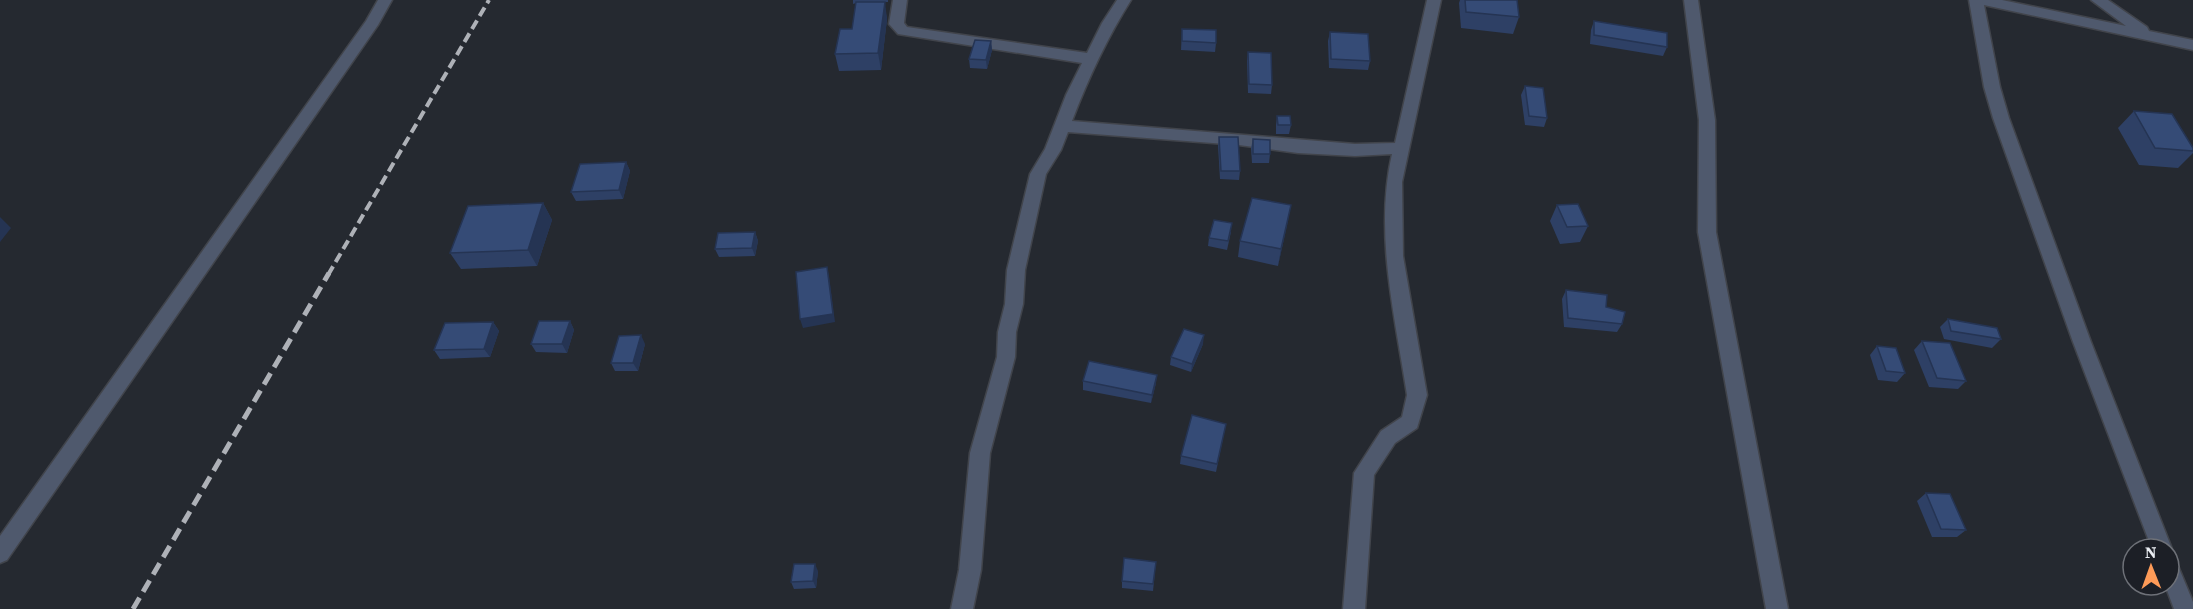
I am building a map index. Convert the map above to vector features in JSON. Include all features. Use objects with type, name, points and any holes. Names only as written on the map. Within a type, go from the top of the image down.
[{"type":"street","points":[[0,553],[372,22],[385,0]]},
{"type":"street","points":[[900,0],[896,24],[903,30],[1092,59]]},
{"type":"street","points":[[962,609],[970,570],[980,453],[1006,357],[1007,332],[1014,304],[1016,270],[1038,174],[1053,150],[1074,95],[1108,23],[1124,0]]},
{"type":"street","points":[[1354,609],[1354,580],[1364,473],[1388,436],[1410,422],[1418,394],[1394,256],[1394,182],[1434,0]]},
{"type":"street","points":[[1691,0],[1707,120],[1707,232],[1777,609]]},
{"type":"street","points":[[2157,537],[2082,342],[2001,118],[1992,87],[1978,0],[2193,45]]},
{"type":"street","points":[[2098,0],[2149,34]]},
{"type":"street","points":[[1062,126],[1239,138],[1316,148],[1355,150],[1401,148]]},
{"type":"building","points":[[1465,0],[1517,0],[1519,17],[1466,12]]},
{"type":"building","points":[[856,2],[885,2],[878,53],[835,54],[840,29],[852,29]]},
{"type":"building","points":[[1594,21],[1667,33],[1667,47],[1594,35]]},
{"type":"building","points":[[1182,29],[1216,30],[1216,43],[1182,41]]},
{"type":"building","points":[[1330,32],[1368,34],[1370,61],[1331,59]]},
{"type":"building","points":[[975,40],[991,41],[986,60],[969,59]]},
{"type":"building","points":[[1248,52],[1271,53],[1272,85],[1249,84]]},
{"type":"building","points":[[1525,86],[1543,88],[1547,118],[1529,116]]},
{"type":"building","points":[[2134,111],[2172,114],[2193,151],[2155,148]]},
{"type":"building","points":[[1277,116],[1290,116],[1291,125],[1278,125]]},
{"type":"building","points":[[1219,137],[1238,137],[1240,171],[1221,171]]},
{"type":"building","points":[[1253,139],[1270,140],[1270,154],[1253,154]]},
{"type":"building","points":[[626,162],[619,190],[571,192],[580,164]]},
{"type":"building","points":[[1252,198],[1291,205],[1281,249],[1240,241]]},
{"type":"building","points":[[543,203],[528,250],[450,253],[468,206]]},
{"type":"building","points":[[1578,204],[1588,226],[1567,227],[1557,205]]},
{"type":"building","points":[[1214,220],[1232,223],[1228,241],[1209,238]]},
{"type":"building","points":[[755,232],[752,248],[715,249],[718,233]]},
{"type":"building","points":[[827,267],[833,314],[800,319],[796,272]]},
{"type":"building","points":[[1566,290],[1607,295],[1606,307],[1625,312],[1622,324],[1568,318]]},
{"type":"building","points":[[1948,319],[1997,328],[2001,339],[1951,331]]},
{"type":"building","points":[[539,321],[570,321],[562,344],[531,344]]},
{"type":"building","points":[[493,322],[484,349],[434,350],[445,323]]},
{"type":"building","points":[[1184,329],[1204,335],[1192,364],[1171,357]]},
{"type":"building","points":[[641,335],[633,363],[611,363],[619,336]]},
{"type":"building","points":[[1922,341],[1950,343],[1966,381],[1937,378]]},
{"type":"building","points":[[1877,346],[1896,348],[1905,373],[1886,371]]},
{"type":"building","points":[[1089,361],[1157,375],[1152,395],[1083,381]]},
{"type":"building","points":[[1192,415],[1226,424],[1217,464],[1181,456]]},
{"type":"building","points":[[1926,493],[1950,494],[1966,530],[1941,529]]},
{"type":"building","points":[[1124,558],[1156,562],[1153,584],[1122,581]]},
{"type":"building","points":[[794,564],[815,564],[813,581],[791,582]]},
{"type":"railway","points":[[328,275],[489,0]]},
{"type":"railway","points":[[133,609],[329,273]]}]
